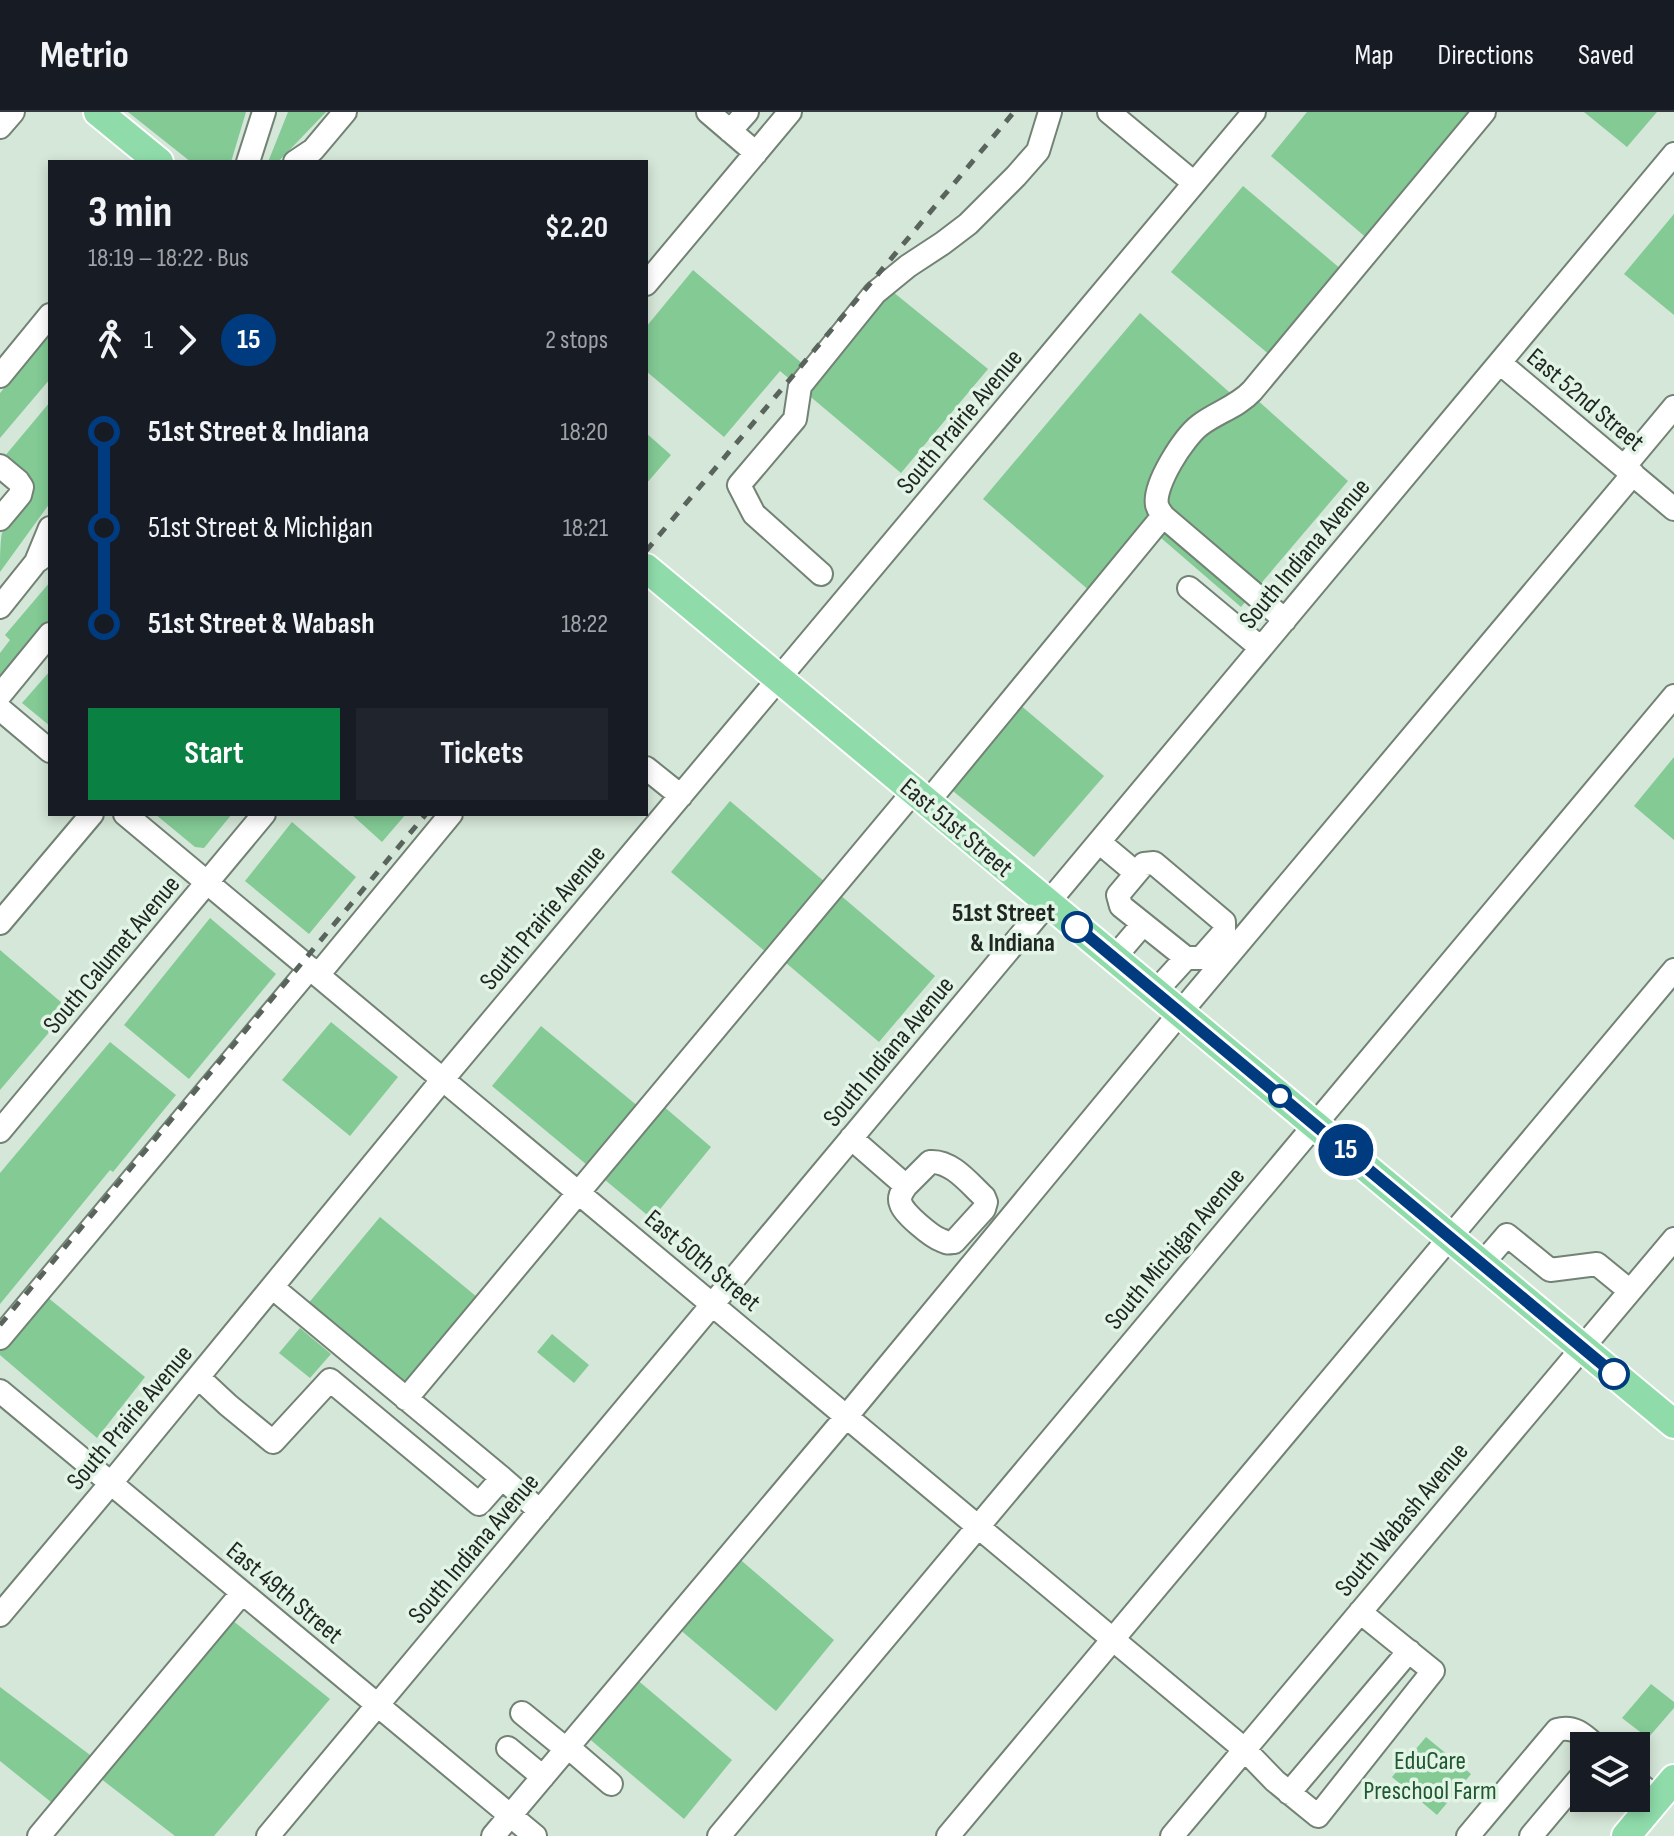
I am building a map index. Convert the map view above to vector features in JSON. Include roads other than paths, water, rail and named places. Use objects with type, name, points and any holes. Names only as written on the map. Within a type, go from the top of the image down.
[{"type":"main road","points":[[98,112],[157,160]]},
{"type":"main road","name":"East 51st Street","points":[[648,574],[779,679],[1674,1424]]},
{"type":"main road","points":[[1626,1836],[1656,1786]]},
{"type":"street","points":[[0,127],[13,112]]},
{"type":"street","points":[[249,160],[264,112]]},
{"type":"street","points":[[306,158],[345,112]]},
{"type":"street","points":[[708,112],[756,153]]},
{"type":"street","points":[[730,131],[747,112]]},
{"type":"street","points":[[648,282],[790,112]]},
{"type":"street","points":[[821,574],[754,514],[739,485],[795,419],[800,386],[875,293],[968,224],[1016,176],[1038,151],[1050,112]]},
{"type":"street","points":[[1109,112],[1194,183]]},
{"type":"street","name":"South Prairie Avenue","points":[[0,1615],[443,1079],[1254,112]]},
{"type":"street","points":[[1285,620],[1163,516],[1157,497],[1185,439],[1200,426],[1243,400],[1484,112]]},
{"type":"street","name":"South Indiana Avenue","points":[[268,1836],[1674,154]]},
{"type":"street","points":[[1,372],[48,317]]},
{"type":"street","name":"East 52nd Street","points":[[1500,363],[1674,509]]},
{"type":"street","points":[[493,1836],[846,1417],[1180,1013],[1628,470],[1674,407]]},
{"type":"street","points":[[0,466],[22,487],[20,495],[0,519]]},
{"type":"street","points":[[406,1399],[578,1192],[1163,516]]},
{"type":"street","points":[[0,607],[43,557],[48,536]]},
{"type":"street","points":[[1189,588],[1261,648]]},
{"type":"street","points":[[0,695],[48,636]]},
{"type":"street","name":"South Michigan Avenue","points":[[719,1836],[1674,696]]},
{"type":"street","points":[[0,709],[48,749]]},
{"type":"street","points":[[648,770],[681,796]]},
{"type":"street","points":[[0,923],[90,816]]},
{"type":"street","name":"East 50th Street","points":[[127,816],[1244,1749],[1282,1787],[1318,1816],[1433,1671],[1409,1651]]},
{"type":"street","name":"South Calumet Avenue","points":[[0,1131],[262,816]]},
{"type":"street","points":[[0,1338],[449,816]]},
{"type":"street","points":[[1099,842],[1136,873]]},
{"type":"street","points":[[1154,863],[1224,922],[1224,932],[1201,958],[1186,958],[1121,906],[1118,895],[1136,873],[1144,864],[1154,863]]},
{"type":"street","points":[[1114,958],[1143,924]]},
{"type":"street","points":[[1155,992],[1186,958]]},
{"type":"street","points":[[948,1836],[1674,970]]},
{"type":"street","points":[[851,1138],[906,1186]]},
{"type":"street","points":[[1482,1264],[1507,1235],[1550,1270],[1597,1264],[1630,1291]]},
{"type":"street","name":"South Wabash Avenue","points":[[1172,1836],[1674,1239]]},
{"type":"street","points":[[272,1287],[540,1511]]},
{"type":"street","points":[[198,1377],[273,1442],[330,1380],[479,1504],[502,1478]]},
{"type":"street","name":"East 49th Street","points":[[0,1391],[535,1836]]},
{"type":"street","points":[[39,1836],[242,1593]]},
{"type":"street","points":[[1282,1787],[1409,1651],[1360,1612]]},
{"type":"street","points":[[522,1713],[611,1784]]},
{"type":"street","points":[[1468,1836],[1557,1730],[1563,1728],[1578,1732]]},
{"type":"street","points":[[508,1748],[543,1777]]},
{"type":"street","points":[[1531,1836],[1570,1790]]},
{"type":"railway","points":[[648,549],[1014,112]]},
{"type":"railway","points":[[0,1325],[424,816]]},
{"type":"place","name":"51st Street & Indiana","points":[[1077,927]]},
{"type":"park label","name":"EduCare Preschool Farm","points":[[1430,1775]]}]
